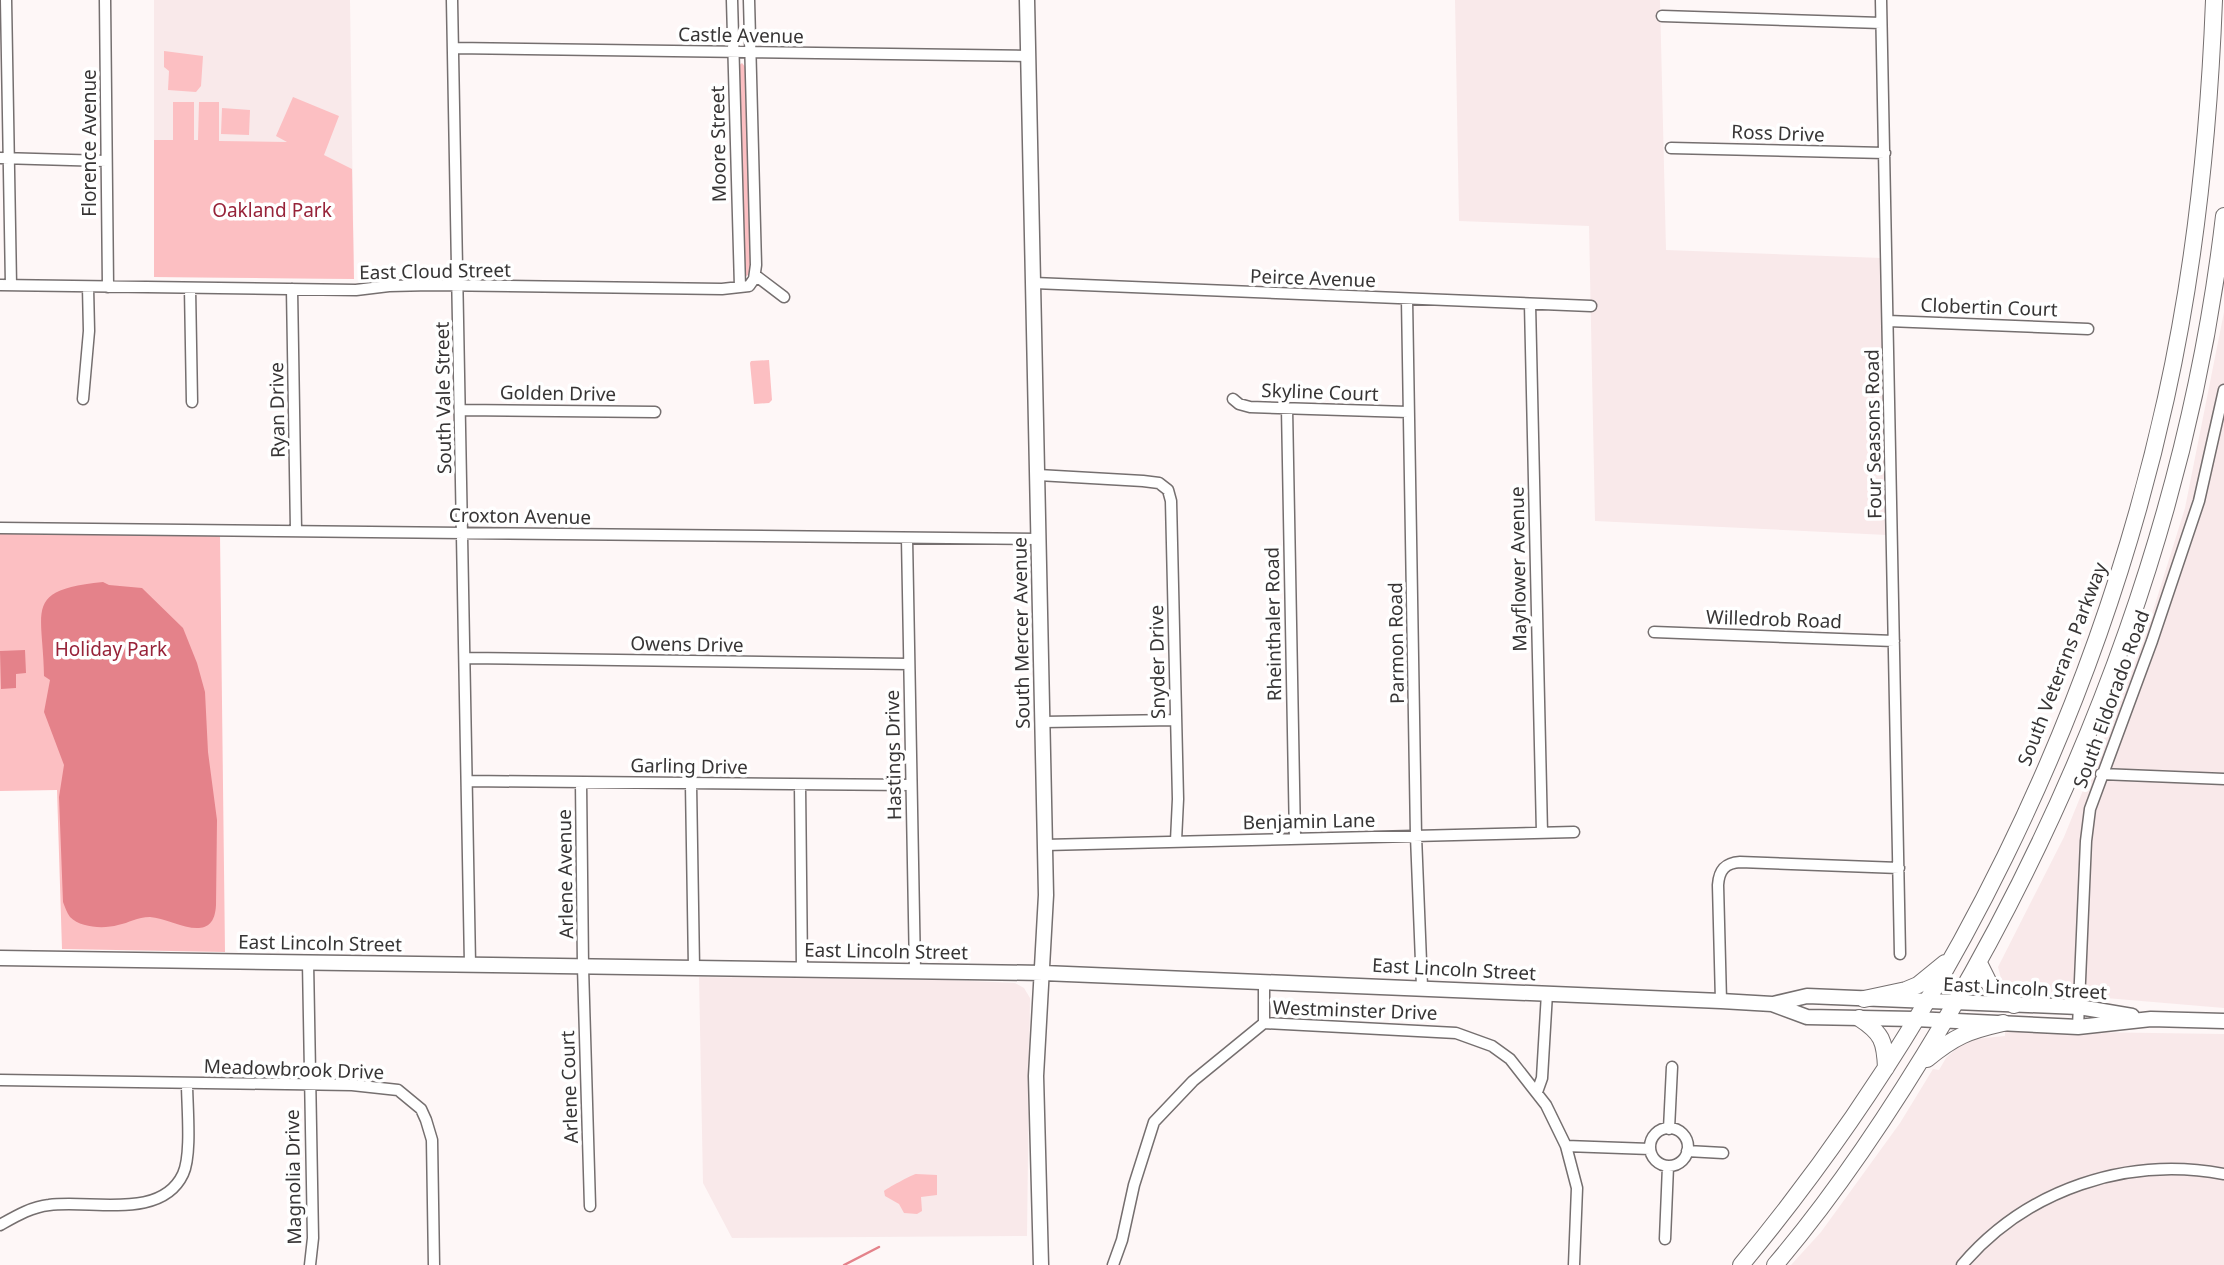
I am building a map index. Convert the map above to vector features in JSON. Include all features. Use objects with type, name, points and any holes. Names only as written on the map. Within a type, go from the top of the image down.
[{"type":"highway","name":"South Veterans Parkway","points":[[1741,1265],[1815,1172],[1886,1068],[1926,1002],[2008,850],[2066,722],[2112,595],[2146,480],[2166,397],[2192,253],[2207,130],[2214,0]]},
{"type":"highway","points":[[1775,1265],[1846,1172],[1917,1068],[2016,892],[2074,769],[2111,676],[2167,502],[2196,383],[2224,216]]},
{"type":"highway","points":[[1864,999],[1897,993],[1918,985],[1952,957]]},
{"type":"highway","points":[[1979,962],[1993,991],[2014,1005]]},
{"type":"highway","points":[[1859,1018],[1882,1038],[1886,1068]]},
{"type":"highway","points":[[1917,1068],[1956,1037],[2003,1023]]},
{"type":"main road","name":"South Mercer Avenue","points":[[1027,0],[1046,895],[1036,1076],[1041,1265]]},
{"type":"main road","name":"East Lincoln Street","points":[[0,958],[1043,972],[1772,1004],[1807,996],[2079,1007],[2151,1019]]},
{"type":"main road","name":"East Lincoln Street","points":[[1772,1004],[1807,1017],[2078,1027],[2151,1019],[2224,1021]]},
{"type":"street","points":[[6,0],[5,285],[88,286],[89,331],[83,399]]},
{"type":"street","name":"Florence Avenue","points":[[105,0],[108,287]]},
{"type":"street","name":"South Vale Street","points":[[452,0],[470,964]]},
{"type":"street","name":"Moore Street","points":[[732,0],[740,287]]},
{"type":"street","name":"Moore Street","points":[[749,0],[755,275]]},
{"type":"street","name":"Four Seasons Road","points":[[1881,0],[1900,954]]},
{"type":"street","points":[[1662,16],[1881,23]]},
{"type":"street","name":"Castle Avenue","points":[[453,48],[1028,56]]},
{"type":"street","name":"Ross Drive","points":[[1671,148],[1885,153]]},
{"type":"street","points":[[4,159],[106,161]]},
{"type":"street","points":[[740,287],[749,286],[755,275],[783,297]]},
{"type":"street","name":"Peirce Avenue","points":[[1034,284],[1591,306]]},
{"type":"street","name":"East Cloud Street","points":[[88,286],[356,290],[390,286],[740,287]]},
{"type":"street","points":[[190,288],[192,402]]},
{"type":"street","name":"Ryan Drive","points":[[292,289],[296,530]]},
{"type":"street","name":"Parmon Road","points":[[1406,299],[1416,836],[1422,987]]},
{"type":"street","name":"Mayflower Avenue","points":[[1530,304],[1542,833]]},
{"type":"street","name":"Clobertin Court","points":[[1888,321],[2088,328]]},
{"type":"street","name":"South Eldorado Road","points":[[2078,1027],[2087,824],[2101,774],[2152,641],[2199,501],[2224,390]]},
{"type":"street","name":"Skyline Court","points":[[1233,399],[1250,407],[1408,412]]},
{"type":"street","name":"Rheinthaler Road","points":[[1287,408],[1295,839]]},
{"type":"street","name":"Golden Drive","points":[[460,410],[655,412]]},
{"type":"street","name":"Snyder Drive","points":[[1038,475],[1143,481],[1164,485],[1168,490],[1171,501],[1177,841]]},
{"type":"street","name":"Croxton Avenue","points":[[0,528],[1039,538]]},
{"type":"street","name":"Hastings Drive","points":[[907,538],[915,971]]},
{"type":"street","name":"Willedrob Road","points":[[1654,632],[1894,641]]},
{"type":"street","name":"Owens Drive","points":[[465,659],[909,664]]},
{"type":"street","points":[[1042,722],[1175,720]]},
{"type":"street","points":[[2101,774],[2224,779]]},
{"type":"street","name":"Garling Drive","points":[[467,781],[911,785]]},
{"type":"street","name":"Arlene Avenue","points":[[581,782],[583,967]]},
{"type":"street","points":[[691,784],[694,968]]},
{"type":"street","points":[[800,785],[802,969]]},
{"type":"street","name":"Benjamin Lane","points":[[1045,845],[1574,832]]},
{"type":"street","points":[[1721,1001],[1718,884],[1720,871],[1728,864],[1740,862],[1899,868]]},
{"type":"street","name":"Magnolia Drive","points":[[308,962],[313,1238],[310,1265]]},
{"type":"street","name":"Arlene Court","points":[[583,967],[590,1206]]},
{"type":"street","points":[[1264,981],[1264,1023]]},
{"type":"street","points":[[1536,1092],[1542,1078],[1547,993]]},
{"type":"street","name":"Westminster Drive","points":[[1113,1265],[1154,1122],[1193,1081],[1264,1023],[1456,1033],[1492,1046],[1510,1059],[1552,1115],[1566,1146],[1577,1188],[1574,1265]]},
{"type":"street","points":[[1670,1129],[1672,1068]]},
{"type":"street","name":"Meadowbrook Drive","points":[[0,1080],[309,1085],[398,1090],[421,1109],[432,1140],[434,1265]]},
{"type":"street","points":[[0,1225],[41,1206],[66,1203],[146,1203],[169,1192],[183,1174],[187,1157],[187,1083]]},
{"type":"street","points":[[1670,1129],[1681,1133],[1685,1138],[1687,1151],[1682,1160],[1668,1166],[1654,1159],[1650,1142],[1657,1132],[1670,1129]]},
{"type":"street","points":[[1566,1146],[1650,1149]]},
{"type":"street","points":[[1687,1151],[1723,1153]]},
{"type":"street","points":[[1665,1239],[1668,1166]]},
{"type":"street","points":[[1962,1265],[1991,1236],[2021,1213],[2060,1192],[2089,1181],[2162,1169],[2224,1174]]},
{"type":"shaded area","points":[[154,0],[350,0],[354,279],[154,277]]},
{"type":"shaded area","points":[[1455,0],[1660,0],[1666,250],[1882,258],[1887,535],[1595,521],[1589,226],[1459,221]]},
{"type":"shaded area","points":[[2224,312],[2224,1008],[2010,990],[2003,986],[1998,967],[2064,837],[2143,643],[2185,508]]},
{"type":"shaded area","name":"Holiday Park","points":[[103,582],[142,588],[183,628],[197,663],[205,692],[208,752],[217,820],[216,905],[213,918],[208,925],[200,928],[190,928],[150,917],[112,926],[86,925],[70,917],[63,902],[59,797],[64,765],[44,712],[50,680],[44,676],[41,619],[43,607],[49,598],[60,591]]},
{"type":"shaded area","points":[[25,650],[26,673],[16,674],[16,688],[1,689],[0,651]]},
{"type":"shaded area","points":[[699,977],[948,980],[1015,983],[1024,988],[1030,998],[1027,1236],[732,1238],[703,1183]]},
{"type":"shaded area","points":[[2005,1031],[2224,1034],[2224,1265],[1791,1265],[1821,1232],[1900,1123],[1933,1069],[1939,1070],[1946,1058],[1958,1047],[1974,1039],[2005,1036]]},
{"type":"green space","points":[[164,51],[203,56],[201,86],[196,92],[168,90],[169,71],[164,67]]},
{"type":"green space","points":[[742,63],[746,68],[752,272],[745,277],[737,67]]},
{"type":"green space","name":"Oakland Park","points":[[293,97],[339,116],[324,155],[352,169],[354,279],[154,277],[154,140],[173,140],[173,102],[194,102],[194,140],[198,140],[199,102],[219,102],[219,141],[287,142],[276,136]]},
{"type":"green space","points":[[222,108],[250,110],[249,135],[221,134]]},
{"type":"green space","points":[[769,360],[772,400],[769,403],[754,404],[750,363]]},
{"type":"green space","name":"Holiday Park","points":[[0,533],[220,535],[225,952],[62,949],[57,790],[0,791]]},
{"type":"green space","points":[[916,1174],[937,1175],[937,1195],[921,1197],[922,1211],[917,1214],[904,1213],[899,1204],[885,1196],[884,1191]]},
{"type":"waterway","points":[[844,1265],[879,1247]]}]
